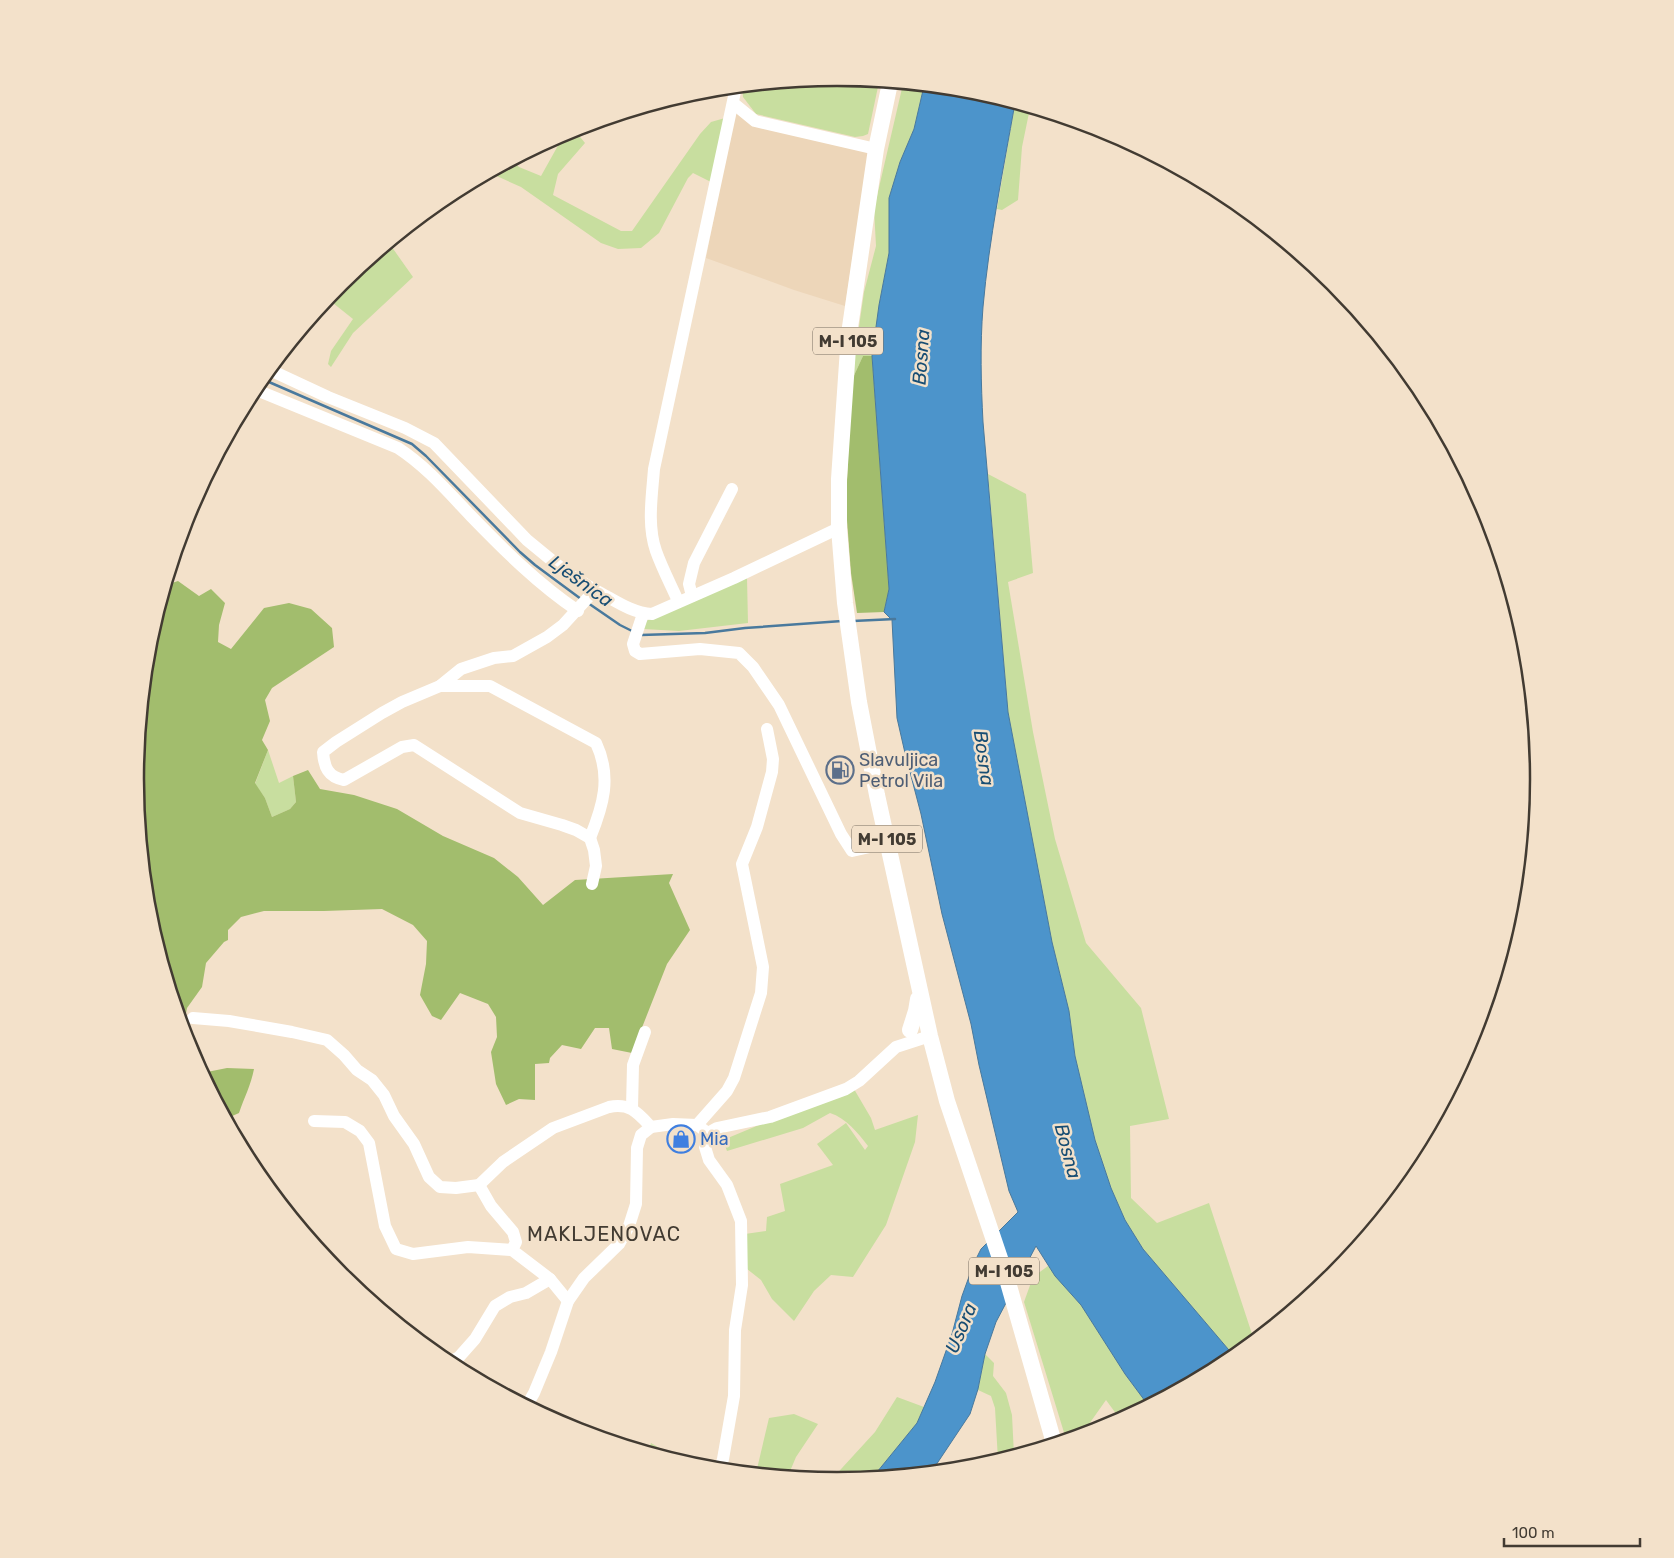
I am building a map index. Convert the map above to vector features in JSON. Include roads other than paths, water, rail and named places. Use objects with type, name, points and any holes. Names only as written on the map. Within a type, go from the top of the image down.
[{"type":"main road","name":"M-I 105","points":[[889,89],[876,149],[849,334],[842,421],[839,528],[845,603],[859,702],[929,1034],[947,1101],[1007,1279],[1052,1437]]},
{"type":"main road","points":[[910,1030],[919,992]]},
{"type":"street","points":[[678,601],[656,550],[653,534],[651,517],[654,469],[735,94]]},
{"type":"street","points":[[733,103],[755,121],[876,149]]},
{"type":"street","points":[[276,373],[328,397],[405,428],[434,443],[527,540],[592,593],[625,606],[640,619]]},
{"type":"street","points":[[262,392],[398,448],[417,461],[506,552],[535,578],[579,609]]},
{"type":"street","points":[[692,596],[689,584],[694,564],[732,489]]},
{"type":"street","points":[[640,619],[734,578],[839,528]]},
{"type":"street","points":[[590,838],[562,825],[520,813],[414,745],[402,747],[344,780],[336,779],[329,771],[324,764],[323,752],[395,706],[440,686],[461,669],[494,658],[513,656],[530,647],[563,625],[592,593]]},
{"type":"street","points":[[640,619],[633,644],[635,651],[640,654],[700,649],[739,653],[753,667],[779,705],[840,834],[852,851],[888,843]]},
{"type":"street","points":[[440,686],[490,686],[596,744],[602,756],[606,779],[600,814],[590,838],[596,866],[592,884]]},
{"type":"street","points":[[697,1125],[727,1091],[734,1078],[761,993],[763,967],[742,864],[757,827],[772,772],[773,759],[767,729]]},
{"type":"street","points":[[193,1018],[229,1021],[327,1040],[357,1070],[372,1080],[384,1095],[394,1116],[414,1144],[429,1177],[440,1187],[456,1188],[479,1185],[502,1162],[553,1128],[609,1107],[617,1105],[632,1108],[651,1127]]},
{"type":"street","points":[[722,1462],[734,1396],[735,1330],[742,1285],[741,1221],[727,1185],[709,1160],[705,1147],[708,1134],[717,1128],[770,1118],[846,1089],[896,1047],[910,1030],[920,1027],[929,1034]]},
{"type":"street","points":[[632,1108],[633,1065],[645,1032]]},
{"type":"street","points":[[896,1047],[929,1034]]},
{"type":"street","points":[[314,1121],[345,1122],[360,1132],[369,1143],[385,1226],[396,1249],[413,1254],[468,1247],[512,1250],[550,1279],[568,1301]]},
{"type":"street","points":[[530,1400],[551,1352],[568,1301],[584,1278],[619,1244],[629,1226],[636,1204],[637,1148],[641,1135],[651,1127],[673,1124],[697,1125],[708,1134]]},
{"type":"street","points":[[479,1185],[491,1206],[513,1232],[516,1242],[512,1250]]},
{"type":"street","points":[[457,1358],[476,1339],[495,1306],[510,1297],[526,1293],[550,1279]]},
{"type":"water","points":[[923,92],[1014,110],[989,256],[983,307],[981,350],[983,422],[1008,712],[1052,942],[1069,1011],[1075,1056],[1095,1140],[1111,1188],[1125,1220],[1143,1249],[1229,1350],[1183,1379],[1144,1400],[1125,1374],[1081,1305],[1055,1276],[1036,1246],[996,1322],[985,1354],[978,1389],[970,1414],[936,1464],[879,1470],[917,1423],[935,1382],[952,1334],[962,1296],[981,1249],[1018,1212],[1009,1191],[971,1024],[942,914],[921,814],[897,718],[892,620],[884,612],[889,589],[872,356],[889,253],[889,198],[900,162],[914,129]]},
{"type":"waterway","name":"Lješnica","points":[[269,382],[412,444],[520,552],[581,599]]},
{"type":"waterway","name":"Lješnica","points":[[588,603],[620,625],[634,632]]},
{"type":"waterway","name":"Lješnica","points":[[853,621],[895,619]]},
{"type":"waterway","name":"Lješnica","points":[[641,635],[705,633],[842,621]]},
{"type":"place","name":"Slavuljica Petrol Vila","points":[[840,770]]},
{"type":"place","name":"Mia","points":[[681,1139]]},
{"type":"district","name":"MAKLJENOVAC","points":[[604,1234]]},
{"type":"water label","name":"Bosna","points":[[921,357]]},
{"type":"water label","name":"Bosna","points":[[984,758]]},
{"type":"water label","name":"Bosna","points":[[1068,1151]]},
{"type":"water label","name":"Usora","points":[[961,1328]]}]
